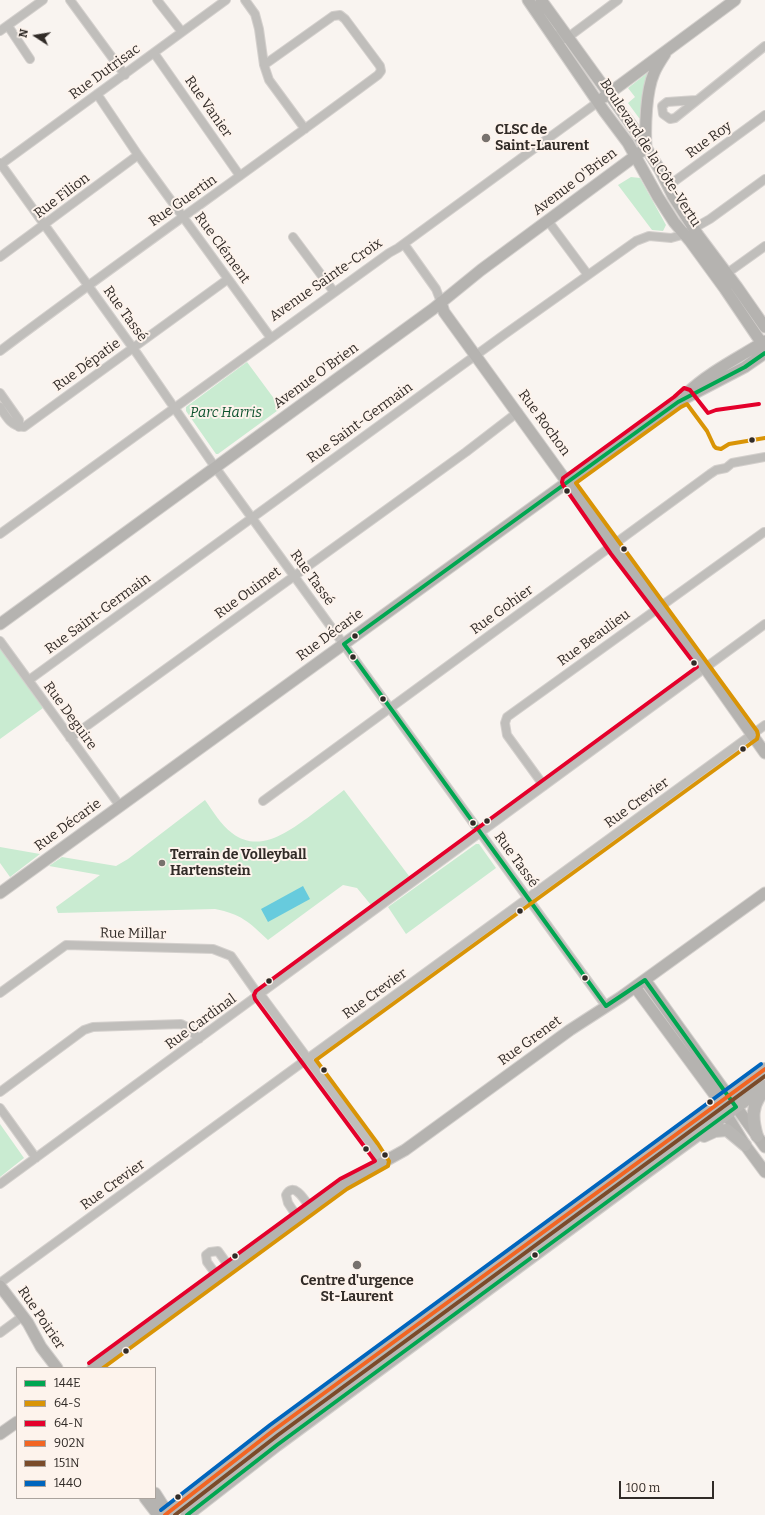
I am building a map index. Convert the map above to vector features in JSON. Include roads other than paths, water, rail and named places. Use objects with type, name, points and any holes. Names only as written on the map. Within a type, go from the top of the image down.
[{"type":"main road","points":[[165,1514],[274,1430],[765,1069]]},
{"type":"main road","points":[[187,1515],[277,1445],[765,1086]]},
{"type":"main road","points":[[757,1136],[753,1120],[753,1112],[756,1101],[765,1090]]},
{"type":"main road","points":[[686,1144],[711,1132],[722,1130],[731,1132],[745,1145]]},
{"type":"main road","points":[[540,1234],[548,1245]]},
{"type":"street","points":[[0,32],[43,0]]},
{"type":"street","points":[[70,0],[125,75]]},
{"type":"street","points":[[157,0],[182,32]]},
{"type":"street","name":"Rue Dutrisac","points":[[0,164],[125,75],[226,0]]},
{"type":"street","points":[[246,0],[255,14],[259,28],[264,65],[269,80],[305,129]]},
{"type":"street","name":"Boulevard de la Côte-Vertu","points":[[528,0],[636,156],[658,197],[676,226],[725,289],[764,347]]},
{"type":"street","name":"Boulevard de la Côte-Vertu","points":[[541,0],[609,93],[646,148],[675,200],[765,327]]},
{"type":"street","points":[[551,33],[564,39],[618,0]]},
{"type":"street","name":"Avenue Sainte-Croix","points":[[0,534],[334,292],[404,244],[735,0]]},
{"type":"street","name":"Rue Guertin","points":[[0,351],[88,285],[305,129],[378,75],[381,71],[380,66],[345,19],[340,15],[333,16],[264,65]]},
{"type":"street","points":[[8,26],[30,59]]},
{"type":"street","points":[[696,100],[765,46]]},
{"type":"street","name":"Avenue Sainte-Croix","points":[[646,148],[645,128],[652,80],[658,65],[668,50]]},
{"type":"street","name":"Rue Vanier","points":[[154,53],[240,176]]},
{"type":"street","name":"Rue Clément","points":[[97,94],[138,155],[271,338]]},
{"type":"street","name":"Rue Roy","points":[[668,186],[765,115]]},
{"type":"street","name":"Avenue O'Brien","points":[[0,624],[421,317],[481,270],[646,148]]},
{"type":"street","name":"Rue Filion","points":[[0,257],[138,155]]},
{"type":"street","name":"Rue Tassé","points":[[0,164],[175,407],[215,467],[606,1006]]},
{"type":"street","name":"Rue Saint-Germain","points":[[29,680],[636,240],[649,236],[671,238],[683,234],[717,214],[765,179]]},
{"type":"street","points":[[548,221],[588,275]]},
{"type":"street","points":[[293,237],[334,292]]},
{"type":"street","name":"Rue Rochon","points":[[404,244],[436,289],[444,312],[613,545],[705,668],[765,753]]},
{"type":"street","points":[[726,274],[765,246]]},
{"type":"street","name":"Rue Dépatie","points":[[19,427],[24,427],[228,279]]},
{"type":"street","name":"Rue Décarie","points":[[0,893],[678,402],[704,378],[764,347]]},
{"type":"street","points":[[0,394],[19,420],[19,427],[13,425],[0,407]]},
{"type":"street","name":"Rue Ouimet","points":[[70,738],[466,452],[518,412]]},
{"type":"street","name":"Rue Gohier","points":[[263,801],[716,470],[726,468],[732,463],[765,457]]},
{"type":"street","name":"Rue Beaulieu","points":[[544,786],[506,735],[505,723],[507,717],[764,532]]},
{"type":"street","name":"Rue Cardinal","points":[[0,1184],[765,624]]},
{"type":"street","name":"Rue Deguire","points":[[0,641],[120,806]]},
{"type":"street","name":"Rue Crevier","points":[[0,1284],[765,725]]},
{"type":"street","name":"Rue Grenet","points":[[94,1367],[351,1180],[405,1150],[566,1033],[635,987],[765,894]]},
{"type":"street","name":"Rue Millar","points":[[0,993],[66,945],[213,949],[231,956],[260,995]]},
{"type":"street","points":[[645,980],[724,1099],[731,1111],[745,1145],[765,1172]]},
{"type":"street","points":[[635,987],[724,1099]]},
{"type":"street","points":[[260,995],[373,1147],[383,1163]]},
{"type":"street","points":[[0,1092],[84,1030],[93,1027],[181,1024],[187,1027],[199,1039]]},
{"type":"street","points":[[0,1108],[36,1158]]},
{"type":"street","points":[[731,1111],[757,1136],[765,1148]]},
{"type":"street","points":[[298,1218],[287,1200],[286,1195],[289,1191],[298,1191],[311,1209]]},
{"type":"street","points":[[218,1277],[206,1260],[206,1256],[210,1252],[218,1251],[230,1268]]},
{"type":"street","name":"Rue Poirier","points":[[0,1284],[23,1316],[41,1347],[56,1367]]},
{"type":"street","points":[[0,1333],[23,1316]]},
{"type":"street","points":[[0,1434],[16,1423]]},
{"type":"street","points":[[156,1495],[165,1514]]},
{"type":"street","points":[[146,1499],[165,1514]]},
{"type":"water","points":[[303,886],[310,899],[268,922],[261,909]]},
{"type":"place","name":"CLSC de Saint-Laurent","points":[[486,138]]},
{"type":"place","name":"Terrain de Volleyball Hartenstein","points":[[162,863]]},
{"type":"place","name":"Centre d'urgence St-Laurent","points":[[357,1265]]},
{"type":"park label","name":"Parc Harris","points":[[226,413]]}]
